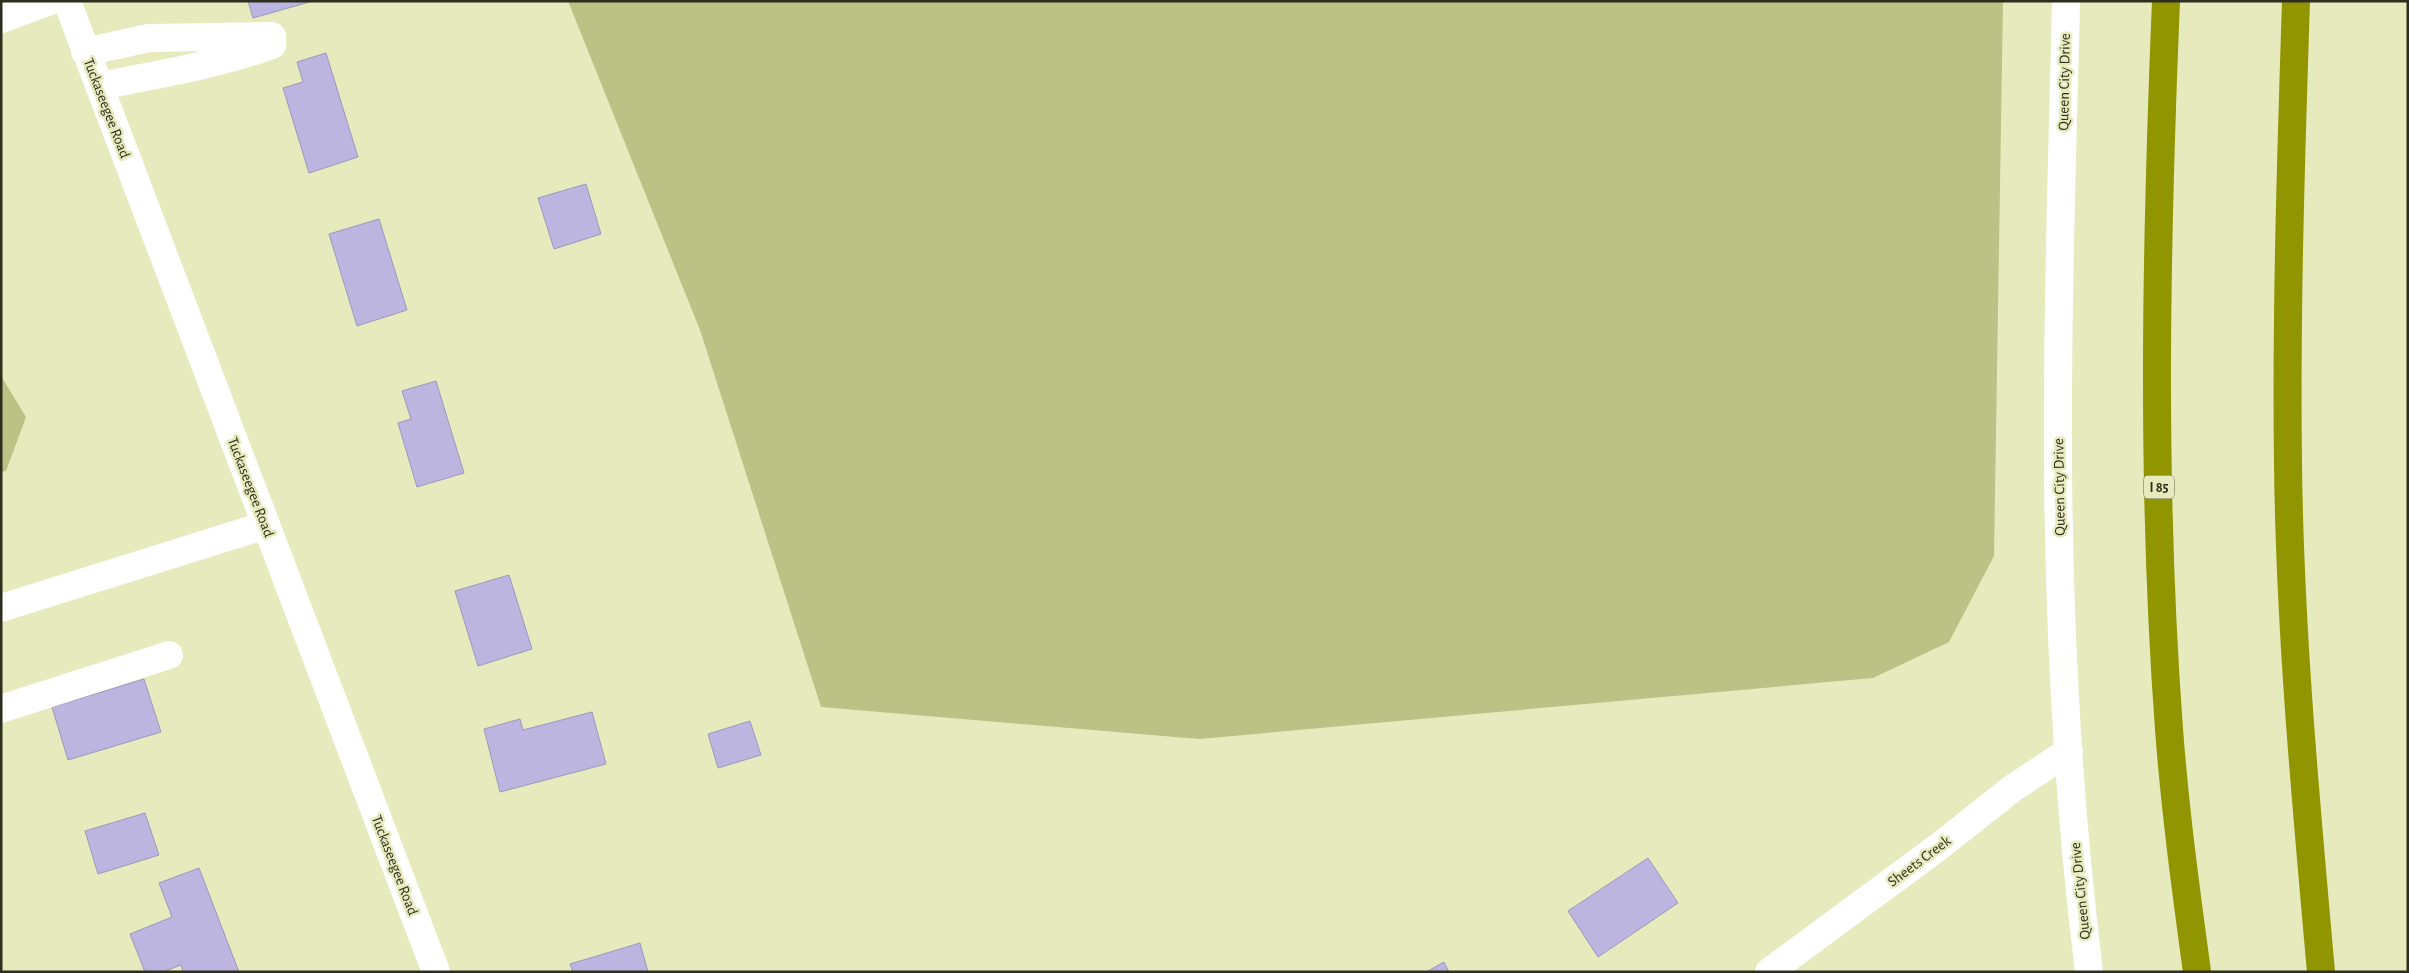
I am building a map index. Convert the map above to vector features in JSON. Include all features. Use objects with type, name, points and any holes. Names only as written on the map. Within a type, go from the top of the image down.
[{"type":"highway","name":"I 85","points":[[2166,1],[2160,164],[2159,507],[2169,729],[2182,863],[2197,972]]},
{"type":"highway","points":[[2296,1],[2289,220],[2288,466],[2297,699],[2321,972]]},
{"type":"street","points":[[1,19],[50,1]]},
{"type":"street","name":"Tuckaseegee Road","points":[[66,1],[436,972]]},
{"type":"street","name":"Queen City Drive","points":[[2066,1],[2058,407],[2061,610],[2079,892],[2089,972]]},
{"type":"street","points":[[86,52],[149,38],[272,36],[272,45],[248,54],[182,70],[99,86]]},
{"type":"street","points":[[1,608],[266,525]]},
{"type":"street","points":[[1,709],[169,656]]},
{"type":"street","name":"Sheets Creek","points":[[1769,972],[1937,848],[2013,788],[2069,751]]},
{"type":"green space","points":[[568,1],[2003,1],[1994,556],[1949,642],[1873,678],[1199,739],[821,707],[700,330]]},
{"type":"green space","points":[[1,376],[26,417],[6,471],[1,472]]},
{"type":"building","points":[[248,1],[313,1],[253,18]]},
{"type":"building","points":[[326,53],[358,157],[309,173],[283,88],[303,82],[297,62]]},
{"type":"building","points":[[586,184],[601,234],[554,249],[538,198]]},
{"type":"building","points":[[379,219],[407,310],[357,326],[329,234]]},
{"type":"building","points":[[436,381],[464,473],[417,487],[398,423],[411,419],[402,391]]},
{"type":"building","points":[[509,575],[532,649],[478,666],[455,591]]},
{"type":"building","points":[[144,679],[161,732],[68,760],[52,707]]},
{"type":"building","points":[[592,712],[606,764],[500,792],[484,729],[520,719],[523,730]]},
{"type":"building","points":[[750,721],[761,755],[718,768],[708,734]]},
{"type":"building","points":[[145,813],[159,855],[98,874],[85,831]]},
{"type":"building","points":[[1648,858],[1678,903],[1598,957],[1568,911]]},
{"type":"building","points":[[199,868],[239,972],[183,972],[181,965],[163,972],[145,972],[130,934],[172,917],[159,883]]},
{"type":"building","points":[[640,943],[648,972],[573,972],[570,964]]},
{"type":"building","points":[[1444,962],[1449,972],[1426,972]]}]
